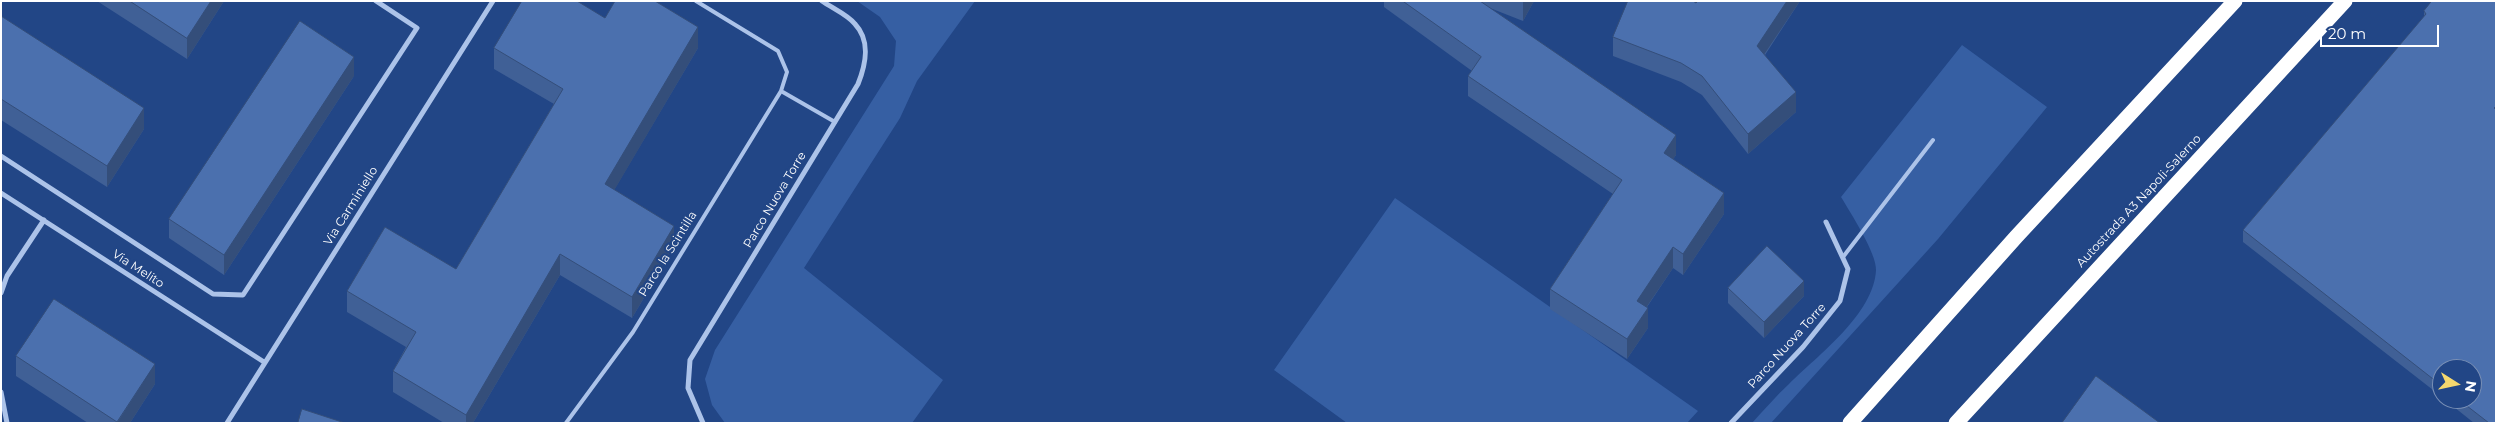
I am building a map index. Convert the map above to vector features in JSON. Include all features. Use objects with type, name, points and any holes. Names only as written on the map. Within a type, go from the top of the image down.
[{"type":"highway","points":[[1850,423],[2016,237],[2235,1]]},
{"type":"highway","name":"Autostrada A3 Napoli-Salerno","points":[[1956,423],[2345,1]]},
{"type":"street","points":[[1,156],[214,294],[243,295],[417,28],[376,1]]},
{"type":"street","name":"Via Carminiello","points":[[227,423],[493,1]]},
{"type":"street","name":"Parco Nuova Torre","points":[[703,423],[688,388],[690,360],[858,84],[864,68],[866,45],[855,24],[822,1]]},
{"type":"street","name":"Via Melito","points":[[1,193],[264,362]]},
{"type":"street","points":[[1,293],[7,276],[44,220]]},
{"type":"street","name":"Parco Nuova Torre","points":[[1731,423],[1803,347],[1840,301],[1848,269],[1826,222]]},
{"type":"street","points":[[1,392],[8,423]]},
{"type":"lane","name":"Parco la Scintilla","points":[[566,423],[632,332],[781,91],[787,72],[778,51],[696,1]]},
{"type":"lane","points":[[781,91],[835,122]]},
{"type":"lane","points":[[1843,257],[1932,140]]},
{"type":"shaded area","points":[[857,1],[975,1],[917,81],[900,118],[804,268],[943,380],[912,423],[725,423],[712,405],[705,379],[715,350],[894,66],[896,41],[880,17]]},
{"type":"shaded area","points":[[1962,45],[2047,107],[1938,239],[1771,423],[1752,423],[1784,389],[1843,333],[1866,302],[1873,286],[1876,270],[1875,263],[1862,233],[1841,197]]},
{"type":"shaded area","points":[[1395,198],[1698,411],[1687,423],[1347,423],[1274,370]]},
{"type":"building","points":[[130,1],[211,1],[187,38]]},
{"type":"building","points":[[522,1],[577,1],[605,18],[615,1],[655,1],[698,27],[605,184],[674,226],[632,297],[560,254],[466,415],[393,371],[416,332],[347,291],[385,227],[456,269],[563,89],[494,48]]},
{"type":"building","points":[[1403,1],[1480,1],[1676,135],[1664,153],[1724,193],[1683,254],[1673,247],[1637,301],[1648,308],[1627,339],[1550,289],[1622,180],[1468,76],[1481,57]]},
{"type":"building","points":[[1628,1],[1693,1],[1696,3],[1698,1],[1787,1],[1757,46],[1796,92],[1748,134],[1702,76],[1681,63],[1613,37]]},
{"type":"building","points":[[2432,1],[2496,1],[2496,107],[2494,108],[2496,109],[2496,423],[2489,423],[2471,409],[2482,409],[2482,359],[2432,359],[2432,378],[2243,230],[2426,14],[2424,11]]},
{"type":"building","points":[[1,16],[144,108],[107,166],[1,99]]},
{"type":"building","points":[[300,21],[354,57],[224,255],[169,219]]},
{"type":"building","points":[[1767,246],[1804,281],[1764,322],[1728,288]]},
{"type":"building","points":[[54,299],[155,364],[117,422],[16,356]]},
{"type":"building","points":[[2096,376],[2160,423],[2062,423]]},
{"type":"building","points":[[302,409],[345,423],[298,423]]}]
